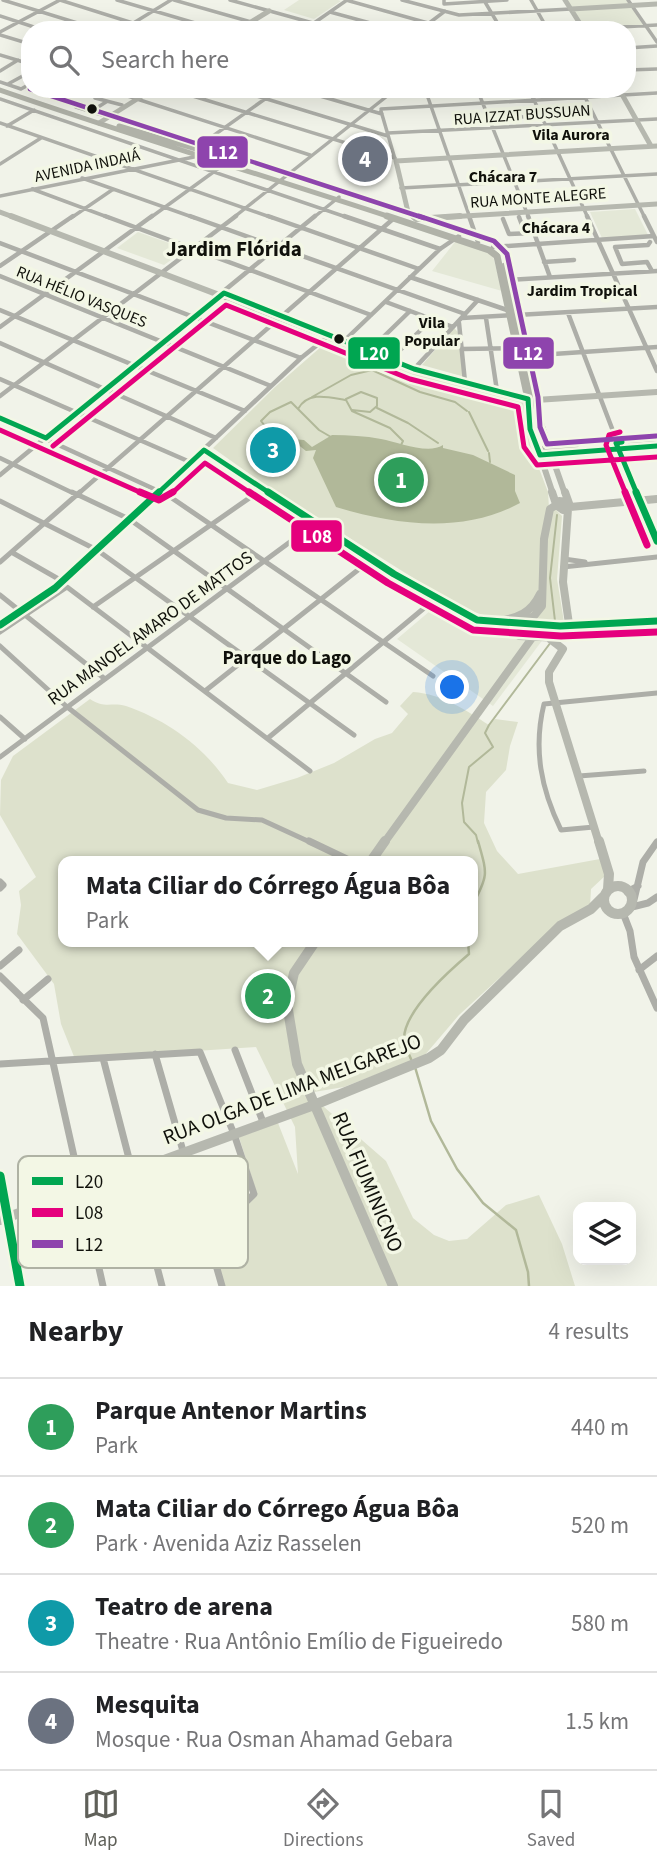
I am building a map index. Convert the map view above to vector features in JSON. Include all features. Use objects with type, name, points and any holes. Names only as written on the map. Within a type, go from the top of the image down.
[{"type":"main road","points":[[0,86],[21,93]]},
{"type":"main road","points":[[36,98],[197,147],[228,162]]},
{"type":"main road","points":[[102,120],[157,147],[228,162],[494,249]]},
{"type":"main road","points":[[145,140],[141,135],[152,134]]},
{"type":"main road","points":[[188,152],[197,147]]},
{"type":"main road","points":[[457,237],[501,252],[520,353],[550,451]]},
{"type":"main road","points":[[532,397],[530,429],[539,452],[657,446]]},
{"type":"main road","points":[[617,446],[657,439]]},
{"type":"street","points":[[3,0],[71,21]]},
{"type":"street","points":[[0,34],[60,0],[126,21]]},
{"type":"street","points":[[117,0],[187,21]]},
{"type":"street","points":[[135,21],[172,0],[246,21]]},
{"type":"street","points":[[230,0],[306,21]]},
{"type":"street","points":[[317,21],[347,0],[422,21]]},
{"type":"street","points":[[402,0],[459,15]]},
{"type":"street","points":[[444,2],[507,0]]},
{"type":"street","points":[[531,0],[543,21]]},
{"type":"street","points":[[565,0],[579,21]]},
{"type":"street","points":[[485,2],[496,21]]},
{"type":"street","points":[[439,16],[629,3],[657,4]]},
{"type":"street","points":[[629,3],[657,44],[636,47]]},
{"type":"street","points":[[432,21],[445,11]]},
{"type":"street","points":[[252,21],[271,12]]},
{"type":"street","points":[[259,21],[271,12]]},
{"type":"street","points":[[330,12],[363,21]]},
{"type":"street","points":[[0,16],[19,22]]},
{"type":"street","points":[[636,25],[657,25]]},
{"type":"street","points":[[0,34],[21,41]]},
{"type":"street","points":[[0,55],[21,61]]},
{"type":"street","points":[[0,71],[18,60]]},
{"type":"street","points":[[636,70],[657,69]]},
{"type":"street","points":[[0,86],[8,85],[21,77]]},
{"type":"street","points":[[8,85],[21,89]]},
{"type":"street","points":[[636,92],[657,93]]},
{"type":"street","points":[[94,98],[122,105]]},
{"type":"street","points":[[132,98],[310,155]]},
{"type":"street","points":[[199,98],[395,160],[654,146]]},
{"type":"street","name":"RUA IZZAT BUSSUAN","points":[[262,98],[388,135],[657,118]]},
{"type":"street","points":[[326,98],[367,110],[381,111],[568,98]]},
{"type":"street","points":[[0,396],[270,190],[310,155],[384,98]]},
{"type":"street","points":[[429,98],[478,242]]},
{"type":"street","points":[[480,98],[516,183],[525,233]]},
{"type":"street","points":[[586,98],[657,242]]},
{"type":"street","points":[[623,98],[654,146]]},
{"type":"street","points":[[0,99],[157,147],[180,159],[440,250]]},
{"type":"street","points":[[102,120],[135,99]]},
{"type":"street","points":[[102,120],[135,99]]},
{"type":"street","points":[[197,147],[265,99]]},
{"type":"street","points":[[534,100],[657,371]]},
{"type":"street","points":[[0,562],[394,217],[408,212],[380,101]]},
{"type":"street","points":[[95,109],[106,102]]},
{"type":"street","points":[[76,107],[102,120]]},
{"type":"street","points":[[538,108],[516,110],[520,117],[541,116]]},
{"type":"street","points":[[3,125],[34,110]]},
{"type":"street","points":[[3,125],[419,269]]},
{"type":"street","points":[[0,164],[41,138]]},
{"type":"street","points":[[180,159],[188,152]]},
{"type":"street","name":"AVENIDA INDAIÁ","points":[[0,196],[203,155]]},
{"type":"street","points":[[0,327],[228,162]]},
{"type":"street","points":[[401,188],[657,174]]},
{"type":"street","points":[[82,178],[396,290],[462,318],[657,307]]},
{"type":"street","points":[[32,189],[371,315]]},
{"type":"street","points":[[0,266],[112,190]]},
{"type":"street","points":[[0,475],[337,198]]},
{"type":"street","name":"RUA MONTE ALEGRE","points":[[408,212],[413,218],[430,218],[522,215],[657,204]]},
{"type":"street","points":[[0,210],[415,368],[532,397],[657,390]]},
{"type":"street","points":[[522,215],[533,233],[550,277]]},
{"type":"street","points":[[422,226],[430,218]]},
{"type":"street","points":[[503,219],[509,234],[533,233]]},
{"type":"street","points":[[467,239],[475,234]]},
{"type":"street","points":[[494,249],[537,243],[655,236]]},
{"type":"street","points":[[343,341],[410,277],[457,237]]},
{"type":"street","points":[[607,248],[644,246],[650,245],[650,242]]},
{"type":"street","points":[[0,243],[301,358]]},
{"type":"street","points":[[644,246],[648,252]]},
{"type":"street","points":[[615,247],[623,265],[648,262],[655,271]]},
{"type":"street","points":[[544,262],[574,260]]},
{"type":"street","points":[[506,280],[655,271]]},
{"type":"street","name":"RUA HÉLIO VASQUES","points":[[0,276],[271,386]]},
{"type":"street","points":[[410,277],[514,315]]},
{"type":"street","points":[[415,368],[478,300]]},
{"type":"street","points":[[386,302],[453,327]]},
{"type":"street","points":[[0,310],[245,411]]},
{"type":"street","points":[[371,349],[410,311]]},
{"type":"street","points":[[568,313],[638,500],[657,541]]},
{"type":"street","points":[[462,318],[466,381]]},
{"type":"street","points":[[486,318],[498,389]]},
{"type":"street","points":[[392,358],[432,319]]},
{"type":"street","points":[[0,632],[97,550],[301,358],[329,335]]},
{"type":"street","points":[[343,341],[371,349],[415,368]]},
{"type":"street","points":[[0,343],[216,438]]},
{"type":"street","points":[[462,349],[520,353],[657,347]]},
{"type":"street","points":[[0,379],[190,462]]},
{"type":"street","points":[[0,418],[160,490],[433,676]]},
{"type":"street","points":[[204,450],[398,575],[477,620],[532,638],[566,637],[635,622]]},
{"type":"street","points":[[550,451],[568,505],[563,563],[563,582],[570,625],[566,637]]},
{"type":"street","points":[[539,452],[556,505]]},
{"type":"street","points":[[0,458],[130,519],[386,702]]},
{"type":"street","points":[[93,607],[262,488]]},
{"type":"street","points":[[498,621],[534,609],[541,591],[548,516],[550,509],[561,500],[568,505],[657,499]]},
{"type":"street","points":[[0,502],[97,550],[354,735]]},
{"type":"street","name":"RUA MANOEL AMARO DE MATTOS","points":[[0,757],[317,522]]},
{"type":"street","points":[[13,553],[62,581]]},
{"type":"street","points":[[563,563],[657,556]]},
{"type":"street","points":[[205,691],[373,559]]},
{"type":"street","points":[[0,625],[67,587],[310,771]]},
{"type":"street","points":[[516,634],[515,627],[538,611],[543,598],[541,591]]},
{"type":"street","points":[[0,595],[105,679]]},
{"type":"street","points":[[268,738],[435,598]]},
{"type":"street","points":[[477,620],[570,625],[657,621]]},
{"type":"street","points":[[374,856],[532,638]]},
{"type":"street","points":[[547,638],[560,645],[562,651],[549,672],[549,682],[594,827],[609,874],[626,891],[632,905]]},
{"type":"street","points":[[0,646],[66,706],[198,810],[226,818],[262,820],[340,856]]},
{"type":"street","points":[[594,827],[561,831],[549,807],[541,778],[538,723],[544,704],[657,693]]},
{"type":"street","points":[[0,717],[25,739]]},
{"type":"street","points":[[579,776],[644,771]]},
{"type":"street","points":[[623,913],[632,905],[644,860],[650,847],[657,842]]},
{"type":"street","points":[[609,874],[605,893],[609,910]]},
{"type":"street","points":[[605,893],[616,887],[626,891],[638,886]]},
{"type":"street","name":"RUA OLGA DE LIMA MELGAREJO","points":[[173,1156],[314,1105],[429,1058],[440,1050],[464,1020],[560,926],[591,909],[605,893]]},
{"type":"street","points":[[632,905],[648,903],[657,897]]},
{"type":"street","points":[[591,909],[623,913]]},
{"type":"street","points":[[623,913],[639,970],[657,1008]]},
{"type":"street","name":"RUA FIUMINICNO","points":[[312,947],[294,973],[287,1004],[297,1064],[393,1286]]},
{"type":"street","points":[[0,966],[19,950]]},
{"type":"street","points":[[639,970],[657,956]]},
{"type":"street","points":[[0,976],[43,1018],[73,1156]]},
{"type":"street","points":[[23,1000],[48,979]]},
{"type":"street","points":[[235,1050],[263,1122]]},
{"type":"street","points":[[0,1065],[200,1052],[241,1156]]},
{"type":"street","points":[[155,1054],[185,1156]]},
{"type":"street","points":[[103,1058],[128,1156]]},
{"type":"street","points":[[0,1176],[4,1218],[20,1286]]},
{"type":"street","points":[[248,1176],[254,1194],[248,1200]]},
{"type":"street","points":[[99,1268],[103,1286]]},
{"type":"street","points":[[157,1268],[162,1286]]},
{"type":"street","points":[[217,1268],[222,1286]]},
{"type":"shaded area","points":[[299,0],[341,1],[314,19],[284,10]]},
{"type":"shaded area","points":[[565,0],[628,0],[646,25],[636,26],[636,21],[579,21]]},
{"type":"shaded area","points":[[635,209],[648,235],[602,238],[590,212]]},
{"type":"shaded area","points":[[138,232],[186,249],[164,265],[117,248]]},
{"type":"shaded area","points":[[455,242],[487,251],[493,256],[502,291],[432,271]]},
{"type":"shaded area","points":[[454,328],[458,332],[465,377],[422,365]]},
{"type":"shaded area","points":[[330,339],[405,369],[525,401],[530,445],[548,492],[549,508],[554,508],[562,516],[557,579],[564,622],[496,618],[458,606],[265,485],[213,448],[275,387]]},
{"type":"shaded area","points":[[332,435],[375,438],[429,449],[443,445],[443,448],[473,455],[515,475],[515,491],[520,503],[498,513],[453,523],[405,522],[336,507],[313,458],[316,450],[306,451],[291,439],[304,440],[312,447]]},
{"type":"shaded area","points":[[437,605],[456,617],[493,629],[544,638],[493,706],[397,639]]},
{"type":"shaded area","points":[[413,692],[434,696],[453,704],[489,725],[495,719],[518,722],[506,770],[486,792],[484,823],[497,851],[518,874],[600,859],[606,875],[591,889],[590,907],[544,937],[459,1015],[424,1056],[344,1087],[308,1093],[386,1161],[413,1218],[434,1235],[449,1241],[467,1239],[506,1205],[539,1195],[562,1244],[575,1286],[222,1286],[217,1268],[248,1268],[248,1202],[257,1194],[248,1166],[248,1156],[245,1156],[239,1137],[278,1123],[298,1174],[295,1127],[256,1047],[75,1059],[61,1024],[54,984],[17,934],[21,905],[19,891],[36,877],[0,815],[1,780],[13,756],[90,699],[104,705],[126,706],[156,719],[196,747],[228,783],[257,790],[334,763],[375,739],[392,733],[408,714],[400,706]]},
{"type":"waterway","points":[[312,397],[351,375],[372,370],[420,392],[455,402],[467,411]]},
{"type":"waterway","points":[[346,399],[361,392],[377,398],[377,406],[370,412],[352,410]]},
{"type":"waterway","points":[[298,409],[302,403],[313,397],[345,400]]},
{"type":"waterway","points":[[346,400],[352,411],[390,428],[403,441],[401,445]]},
{"type":"waterway","points":[[291,439],[269,431],[261,421],[270,412],[291,402],[298,409]]},
{"type":"waterway","points":[[377,408],[408,423],[438,443]]},
{"type":"waterway","points":[[298,409],[319,430],[331,437]]},
{"type":"waterway","points":[[469,412],[488,451]]},
{"type":"waterway","points":[[489,453],[490,462]]},
{"type":"waterway","points":[[555,621],[550,578],[557,515]]},
{"type":"waterway","points":[[478,843],[476,835],[464,822],[462,803],[469,767],[493,747],[485,733],[489,725],[551,642]]},
{"type":"waterway","points":[[478,841],[485,874],[478,894]]},
{"type":"waterway","points":[[411,1059],[404,1038],[412,1015],[429,992],[469,954],[468,947]]},
{"type":"waterway","points":[[415,1067],[431,1121],[457,1169],[483,1203],[516,1230],[528,1272],[529,1286]]},
{"type":"transit line","name":"L12","points":[[57,98],[494,241],[507,254],[538,397],[540,427],[547,444],[656,436]]},
{"type":"transit line","name":"L20","points":[[0,418],[46,438],[224,293],[414,369],[528,399],[530,429],[540,455],[657,446]]},
{"type":"transit line","name":"L08","points":[[53,446],[226,305],[410,379],[518,407],[524,447],[537,465],[657,457]]},
{"type":"transit line","name":"L08","points":[[0,430],[159,500],[166,498],[205,463],[388,583],[473,630],[561,636],[657,632]]},
{"type":"transit line","name":"L08","points":[[620,432],[609,435],[606,445],[647,545]]},
{"type":"transit line","name":"L20","points":[[622,442],[616,443],[657,541]]},
{"type":"transit line","name":"L20","points":[[0,625],[55,588],[204,450],[394,574],[477,620],[560,626],[657,621]]},
{"type":"transit line","name":"L20","points":[[0,1176],[20,1286]]},
{"type":"place","name":"Mesquita","points":[[365,159]]},
{"type":"place","name":"Teatro de arena","points":[[273,450]]},
{"type":"place","name":"Parque Antenor Martins","points":[[401,480]]},
{"type":"place","name":"Mata Ciliar do Córrego Água Bôa","points":[[268,996]]},
{"type":"district","name":"Vila Aurora","points":[[571,134]]},
{"type":"district","name":"Chácara 7","points":[[503,176]]},
{"type":"district","name":"Chácara 4","points":[[556,227]]},
{"type":"district","name":"Jardim Flórida","points":[[234,249]]},
{"type":"district","name":"Jardim Tropical","points":[[582,290]]},
{"type":"district","name":"Vila Popular","points":[[432,331]]},
{"type":"district","name":"Parque do Lago","points":[[287,657]]}]
